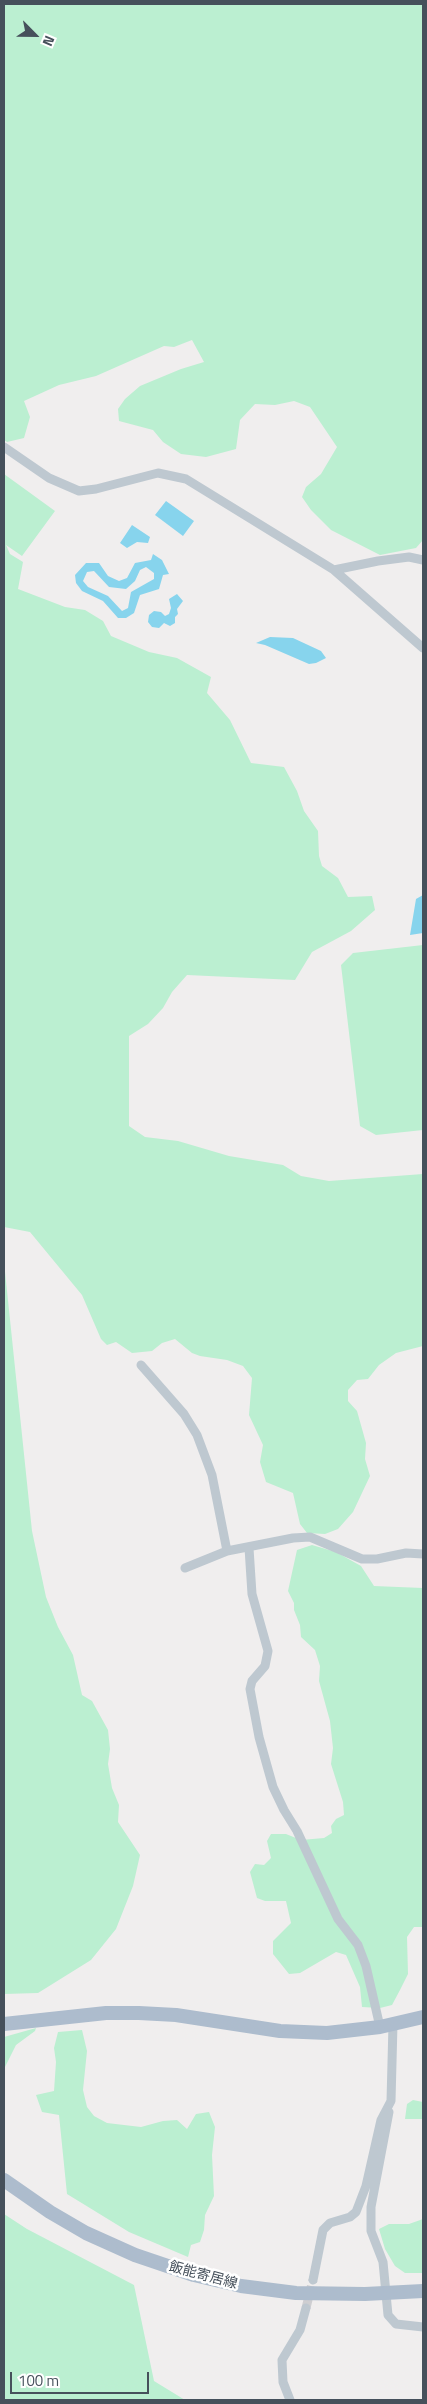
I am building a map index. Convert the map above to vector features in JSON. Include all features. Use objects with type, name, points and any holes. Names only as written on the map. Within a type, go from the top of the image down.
[{"type":"main road","points":[[4,2024],[106,2013],[140,2013],[176,2015],[280,2031],[327,2033],[387,2026],[423,2017]]},
{"type":"main road","name":"飯能寄居線","points":[[4,2180],[50,2212],[86,2233],[136,2255],[184,2272],[242,2286],[296,2293],[423,2291]]},
{"type":"street","points":[[4,447],[49,478],[78,491],[96,490],[158,473],[177,476],[213,494],[290,545],[334,570],[423,648]]},
{"type":"street","points":[[334,570],[409,557],[423,560]]},
{"type":"street","points":[[141,1365],[184,1414],[197,1435],[212,1475],[227,1551]]},
{"type":"street","points":[[185,1568],[227,1551],[292,1538],[310,1537],[362,1559],[377,1559],[406,1553],[423,1554]]},
{"type":"street","points":[[249,1548],[252,1594],[268,1651],[265,1666],[252,1681],[250,1689],[260,1744],[273,1787],[284,1810],[305,1847],[338,1919],[358,1945],[387,2026],[391,2102],[370,2215],[371,2231],[383,2262],[384,2293],[388,2316],[396,2324],[423,2327]]},
{"type":"street","points":[[313,2280],[323,2230],[330,2224],[350,2217],[360,2204],[381,2120],[391,2102]]},
{"type":"street","points":[[290,2400],[283,2382],[282,2360],[300,2330],[306,2308]]},
{"type":"green space","points":[[4,4],[423,4],[423,540],[416,548],[380,555],[331,530],[311,510],[302,497],[306,487],[321,474],[337,447],[310,407],[294,401],[275,405],[255,404],[240,420],[236,449],[206,457],[181,454],[163,442],[153,430],[119,421],[118,409],[125,399],[140,386],[181,369],[204,362],[192,340],[174,347],[164,346],[96,376],[59,385],[24,401],[30,417],[24,438],[7,442],[4,440]]},
{"type":"green space","points":[[4,474],[55,511],[22,556],[6,545],[10,554],[23,562],[18,589],[65,607],[85,610],[103,621],[111,636],[149,652],[177,658],[211,677],[207,693],[230,720],[251,763],[284,767],[297,791],[304,811],[318,831],[319,856],[322,866],[338,878],[348,897],[372,896],[375,910],[351,931],[312,952],[295,980],[187,975],[172,992],[163,1008],[148,1024],[129,1036],[129,1126],[145,1137],[178,1141],[229,1156],[283,1165],[301,1176],[329,1181],[423,1174],[423,1346],[396,1353],[379,1365],[368,1379],[357,1380],[348,1390],[348,1401],[357,1411],[366,1443],[365,1459],[370,1476],[353,1512],[338,1529],[325,1534],[307,1533],[300,1524],[293,1493],[266,1482],[260,1462],[263,1445],[249,1415],[252,1378],[243,1366],[227,1360],[192,1353],[175,1339],[162,1343],[152,1351],[132,1353],[116,1342],[107,1345],[101,1339],[82,1295],[30,1232],[4,1227]]},
{"type":"green space","points":[[423,945],[423,1130],[376,1135],[360,1126],[341,965],[353,953]]},
{"type":"green space","points":[[4,1262],[32,1531],[46,1597],[58,1627],[73,1655],[82,1695],[92,1701],[108,1730],[110,1749],[108,1764],[112,1788],[119,1805],[118,1822],[140,1855],[133,1886],[116,1929],[91,1960],[38,1993],[4,1994]]},
{"type":"green space","points":[[312,1545],[336,1552],[361,1566],[374,1586],[423,1588],[423,1927],[414,1927],[407,1937],[408,1974],[392,2005],[380,2008],[362,2007],[360,1987],[346,1955],[336,1952],[300,1973],[289,1974],[273,1954],[273,1941],[291,1923],[286,1901],[265,1901],[257,1898],[250,1872],[255,1864],[264,1865],[271,1858],[267,1841],[271,1834],[286,1834],[301,1840],[324,1838],[332,1833],[331,1826],[336,1819],[344,1815],[343,1802],[331,1764],[333,1748],[330,1721],[319,1681],[320,1666],[315,1650],[301,1637],[294,1603],[288,1591],[297,1550]]},
{"type":"green space","points":[[36,2028],[35,2031],[16,2045],[4,2069],[4,2037]]},
{"type":"green space","points":[[82,2030],[87,2051],[83,2090],[87,2107],[94,2116],[107,2123],[141,2127],[163,2121],[177,2120],[187,2129],[196,2114],[209,2112],[215,2127],[212,2155],[214,2196],[205,2215],[204,2230],[200,2242],[191,2245],[188,2257],[129,2232],[67,2194],[59,2115],[42,2112],[36,2095],[54,2091],[56,2062],[54,2048],[58,2032]]},
{"type":"green space","points":[[413,2100],[423,2102],[423,2119],[405,2119],[407,2104]]},
{"type":"green space","points":[[4,2214],[27,2229],[134,2285],[154,2381],[185,2400],[4,2400]]},
{"type":"green space","points":[[423,2219],[423,2273],[405,2273],[395,2266],[385,2249],[379,2229],[389,2224],[409,2224]]},
{"type":"water","points":[[166,501],[194,521],[183,536],[155,515]]},
{"type":"water","points":[[132,525],[150,537],[148,543],[137,542],[127,548],[120,543]]},
{"type":"water","points":[[153,554],[162,560],[169,574],[163,575],[159,589],[140,595],[134,613],[126,618],[118,618],[103,601],[82,591],[76,583],[75,575],[86,563],[99,563],[108,576],[119,581],[127,578],[135,563],[151,560]],"holes":[[[146,567],[154,573],[154,579],[131,592],[128,608],[122,611],[108,596],[88,587],[83,581],[87,572],[94,571],[109,587],[126,589],[135,581],[140,570]]]},
{"type":"water","points":[[177,594],[183,601],[177,609],[178,614],[175,617],[175,623],[170,626],[164,623],[159,628],[152,627],[148,622],[149,615],[154,611],[161,612],[165,616],[169,614],[171,608],[169,599]]},
{"type":"water","points":[[270,637],[293,638],[321,651],[326,658],[309,664],[256,643]]},
{"type":"water","points":[[423,895],[423,933],[410,935],[416,899]]},
{"type":"tunnel","points":[[306,2308],[313,2280]]}]
